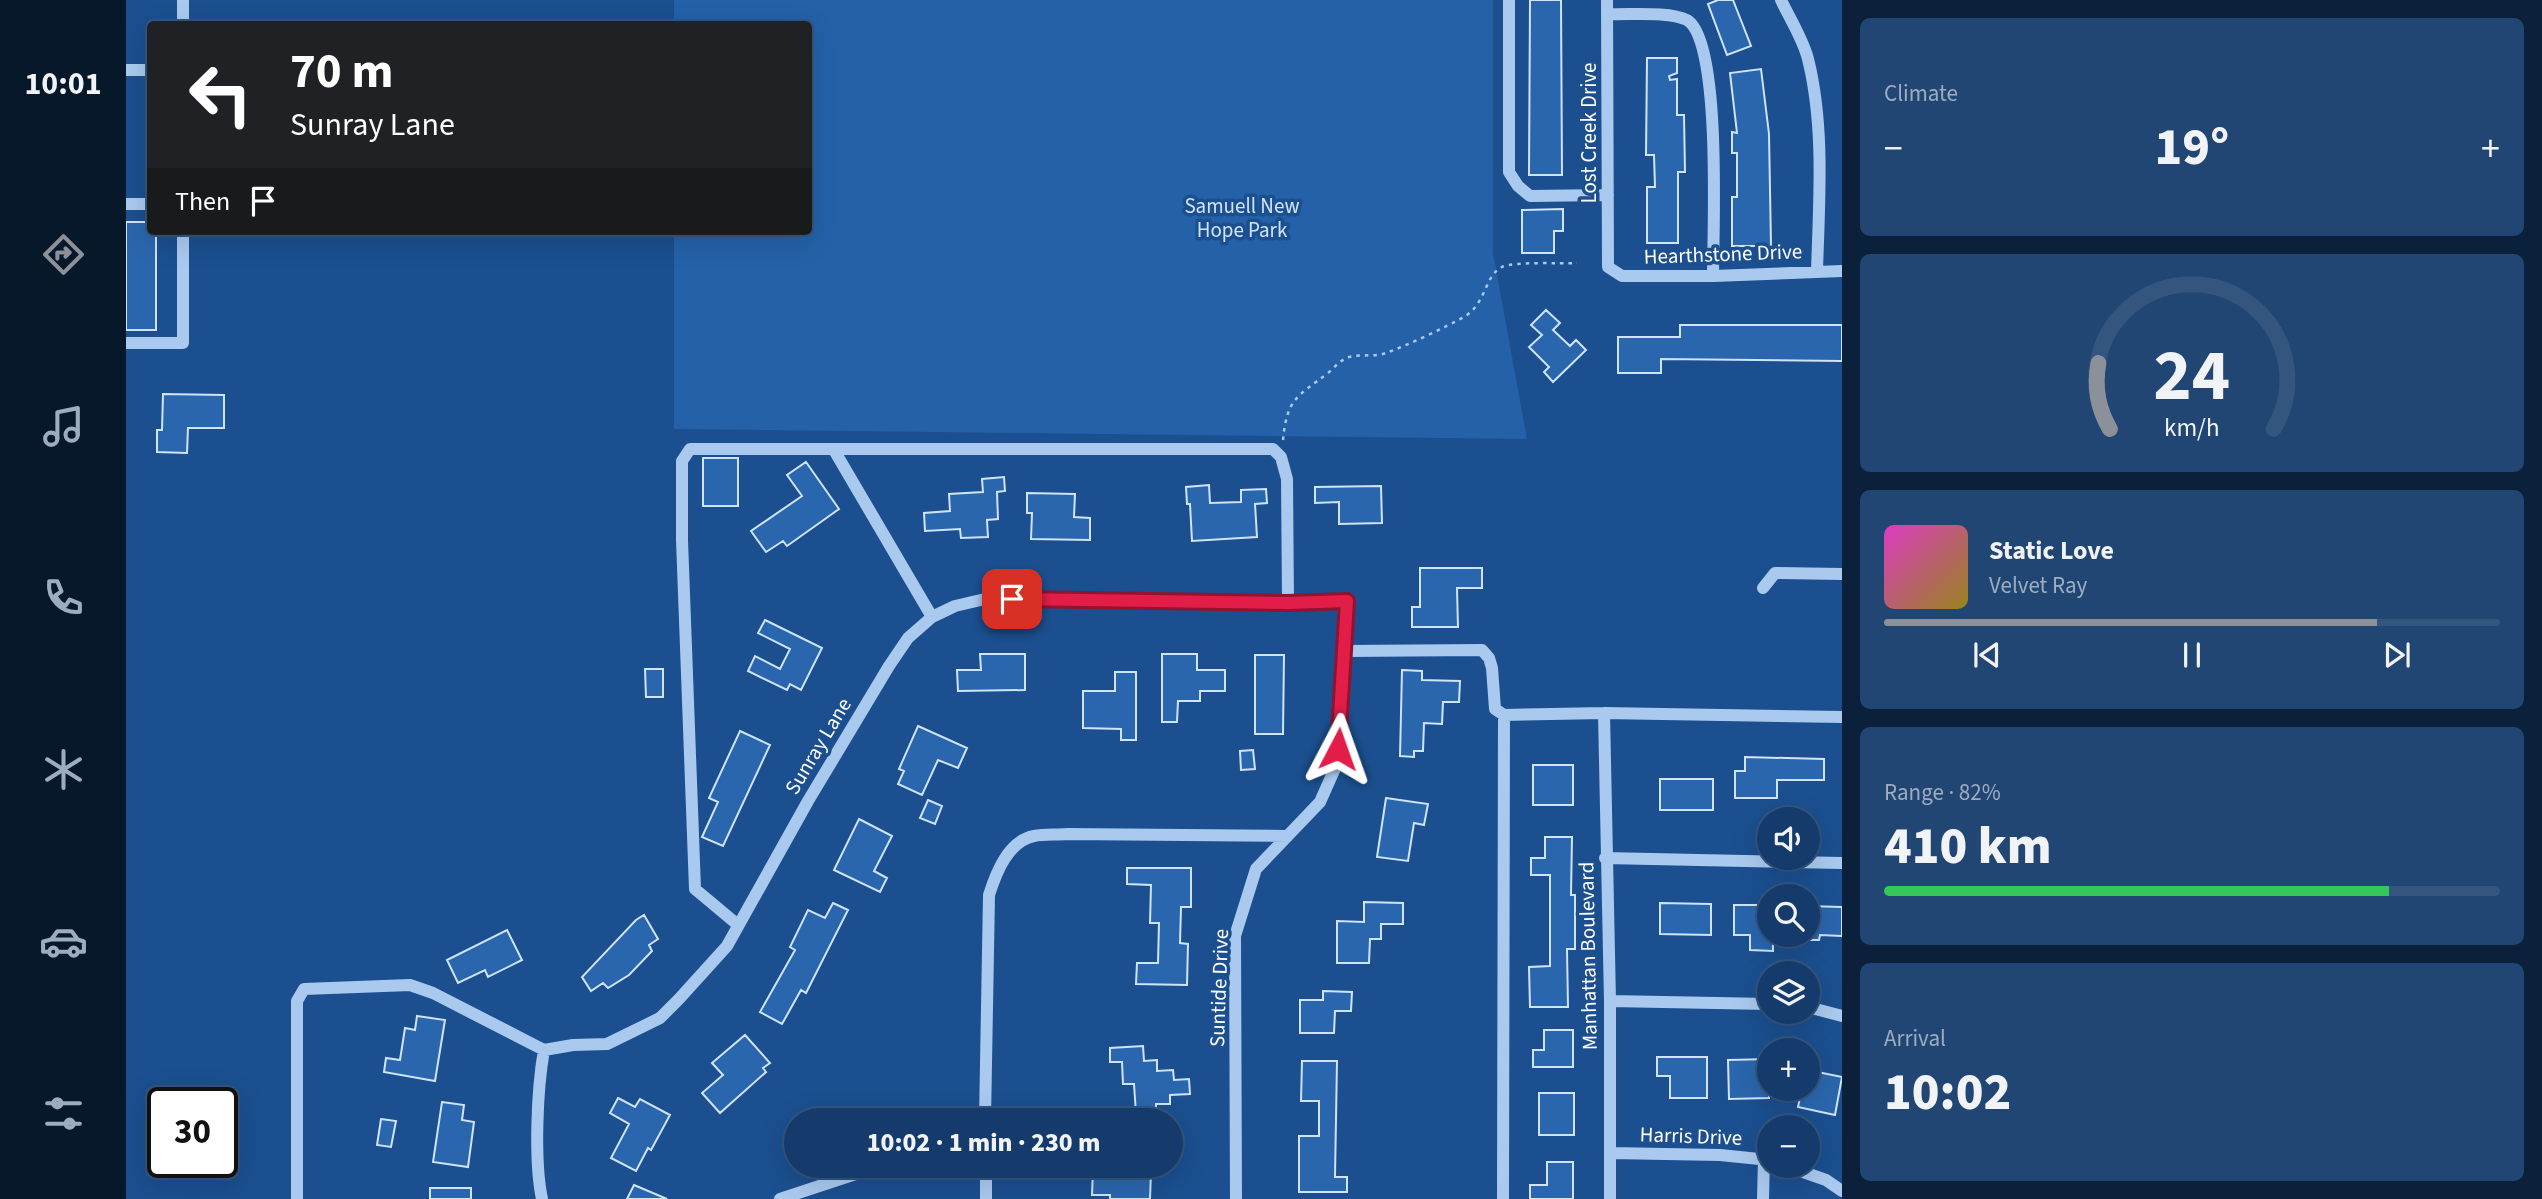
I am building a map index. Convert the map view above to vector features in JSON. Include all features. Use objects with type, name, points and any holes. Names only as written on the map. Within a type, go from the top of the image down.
[{"type":"street","points":[[183,0],[183,21]]},
{"type":"street","points":[[1509,0],[1508,172],[1530,196],[1608,195]]},
{"type":"street","name":"Lost Creek Drive","points":[[1607,0],[1608,267]]},
{"type":"street","points":[[1781,0],[1808,57],[1817,116],[1817,271]]},
{"type":"street","points":[[1607,15],[1668,16],[1687,20],[1696,29],[1704,47],[1712,106],[1713,276]]},
{"type":"street","points":[[126,70],[147,70]]},
{"type":"street","points":[[126,204],[147,204]]},
{"type":"street","points":[[126,343],[183,343],[183,235]]},
{"type":"street","name":"Hearthstone Drive","points":[[1608,267],[1622,276],[1842,271]]},
{"type":"street","points":[[738,925],[695,889],[682,540],[682,461],[690,449],[1273,449],[1282,457],[1287,479],[1288,603]]},
{"type":"street","points":[[834,450],[932,617]]},
{"type":"street","points":[[1763,588],[1775,573],[1842,574]]},
{"type":"street","name":"Sunray Lane","points":[[544,1050],[573,1045],[607,1044],[660,1018],[727,946],[888,666],[908,638],[932,617],[955,606],[985,599],[1288,603],[1347,601]]},
{"type":"street","name":"Suntide Drive","points":[[1236,1199],[1235,936],[1256,869],[1321,802],[1336,766],[1347,601]]},
{"type":"street","points":[[1344,651],[1482,650],[1489,658],[1492,668],[1495,709],[1504,715],[1604,713],[1842,716]]},
{"type":"street","name":"Manhattan Boulevard","points":[[1604,713],[1611,1199]]},
{"type":"street","points":[[1503,1199],[1504,715]]},
{"type":"street","points":[[985,1108],[989,895],[995,876],[1018,842],[1032,836],[1067,834],[1288,836]]},
{"type":"street","points":[[1605,858],[1842,863]]},
{"type":"street","points":[[297,1199],[297,1001],[303,989],[410,985],[433,993],[544,1050],[540,1073],[538,1181],[542,1199]]},
{"type":"street","points":[[1610,1001],[1757,1004]]},
{"type":"street","points":[[1820,1010],[1842,1016]]},
{"type":"street","name":"Harris Drive","points":[[1611,1153],[1757,1158]]},
{"type":"street","points":[[780,1199],[844,1178]]},
{"type":"street","points":[[986,1178],[986,1199]]},
{"type":"street","points":[[1763,1199],[1765,1178]]},
{"type":"street","points":[[1820,1178],[1842,1191]]},
{"type":"path","points":[[1282,457],[1285,419],[1292,402],[1339,362],[1349,357],[1384,354],[1466,315],[1482,299],[1489,278],[1504,266],[1577,263]]},
{"type":"green space","name":"Samuell New Hope Park","points":[[674,0],[1493,0],[1493,253],[1527,439],[674,429],[674,235],[812,235],[812,21],[674,21]]},
{"type":"building","points":[[1530,0],[1561,0],[1562,175],[1529,175]]},
{"type":"building","points":[[1718,0],[1733,0],[1751,46],[1727,55],[1708,4]]},
{"type":"building","points":[[1647,58],[1677,58],[1677,73],[1669,76],[1670,80],[1677,79],[1677,115],[1684,115],[1685,172],[1678,172],[1678,243],[1647,243],[1647,187],[1655,187],[1654,155],[1646,155]]},
{"type":"building","points":[[1761,69],[1769,134],[1771,246],[1732,246],[1732,197],[1737,197],[1737,153],[1732,153],[1732,132],[1737,133],[1730,73]]},
{"type":"building","points":[[1563,209],[1563,231],[1554,231],[1554,253],[1522,253],[1522,210]]},
{"type":"building","points":[[126,222],[147,222],[147,235],[156,235],[156,330],[126,330]]},
{"type":"building","points":[[1546,310],[1560,323],[1553,330],[1570,346],[1576,340],[1586,350],[1553,382],[1544,372],[1549,367],[1529,347],[1542,335],[1531,325]]},
{"type":"building","points":[[1680,325],[1842,325],[1842,361],[1661,359],[1661,373],[1618,373],[1618,337],[1680,337]]},
{"type":"building","points":[[163,394],[224,395],[224,428],[188,428],[187,453],[157,452],[157,430],[162,430]]},
{"type":"building","points":[[703,458],[738,458],[738,506],[703,506]]},
{"type":"building","points":[[806,462],[839,509],[787,546],[783,541],[766,552],[751,531],[802,496],[787,475]]},
{"type":"building","points":[[1004,477],[1005,491],[997,492],[998,519],[987,520],[988,537],[961,538],[960,529],[925,531],[924,513],[950,511],[949,494],[983,492],[982,479]]},
{"type":"building","points":[[1209,485],[1210,503],[1241,502],[1241,490],[1266,489],[1267,503],[1255,504],[1257,537],[1192,541],[1186,487]]},
{"type":"building","points":[[1381,486],[1382,523],[1339,524],[1339,502],[1315,503],[1315,487]]},
{"type":"building","points":[[1027,493],[1075,494],[1074,517],[1090,518],[1090,540],[1031,539],[1032,513],[1027,513]]},
{"type":"building","points":[[1420,568],[1482,568],[1482,588],[1457,588],[1458,627],[1412,627],[1412,607],[1420,607]]},
{"type":"building","points":[[765,620],[822,648],[801,690],[790,684],[787,690],[748,671],[755,656],[780,669],[790,649],[758,633]]},
{"type":"building","points":[[980,654],[1025,654],[1025,690],[958,691],[957,670],[981,670]]},
{"type":"building","points":[[1162,654],[1197,654],[1197,670],[1225,670],[1225,691],[1200,691],[1200,701],[1178,701],[1177,722],[1162,722]]},
{"type":"building","points":[[1255,655],[1284,655],[1283,734],[1255,734]]},
{"type":"building","points":[[645,669],[663,669],[663,697],[646,697]]},
{"type":"building","points":[[1402,670],[1422,671],[1422,680],[1460,681],[1459,702],[1443,702],[1442,724],[1424,723],[1423,751],[1414,751],[1414,757],[1400,756]]},
{"type":"building","points":[[1115,672],[1136,672],[1136,740],[1121,740],[1121,729],[1083,728],[1083,691],[1115,691]]},
{"type":"building","points":[[918,726],[967,748],[958,768],[938,760],[922,795],[898,784],[904,771],[899,769]]},
{"type":"building","points":[[740,731],[770,745],[723,846],[702,837],[718,802],[709,798]]},
{"type":"building","points":[[1253,750],[1255,769],[1241,770],[1240,751]]},
{"type":"building","points":[[1745,757],[1824,759],[1824,780],[1777,780],[1777,798],[1735,798],[1735,771],[1745,771]]},
{"type":"building","points":[[1533,765],[1573,765],[1573,805],[1533,805]]},
{"type":"building","points":[[1660,779],[1713,779],[1713,810],[1660,810]]},
{"type":"building","points":[[1386,798],[1428,804],[1424,825],[1414,823],[1408,861],[1377,857]]},
{"type":"building","points":[[928,800],[942,806],[935,824],[920,818]]},
{"type":"building","points":[[859,819],[892,836],[874,871],[887,878],[880,892],[834,870]]},
{"type":"building","points":[[1545,837],[1572,837],[1571,895],[1575,895],[1575,949],[1567,949],[1568,1007],[1530,1007],[1529,967],[1550,966],[1550,875],[1531,875],[1531,858],[1545,858]]},
{"type":"building","points":[[1127,868],[1191,868],[1191,907],[1181,907],[1180,943],[1188,944],[1187,985],[1136,984],[1137,963],[1158,963],[1159,923],[1150,923],[1151,885],[1127,884]]},
{"type":"building","points":[[1364,902],[1403,903],[1403,924],[1381,924],[1381,939],[1370,939],[1369,963],[1337,963],[1337,921],[1364,922]]},
{"type":"building","points":[[833,903],[848,910],[806,993],[801,990],[782,1024],[760,1012],[795,950],[790,947],[808,910],[825,918]]},
{"type":"building","points":[[1660,903],[1711,904],[1711,935],[1660,934]]},
{"type":"building","points":[[1734,905],[1757,905],[1757,947],[1773,947],[1773,951],[1750,950],[1750,935],[1734,935]]},
{"type":"building","points":[[1820,906],[1842,907],[1842,936],[1820,935]]},
{"type":"building","points":[[644,915],[658,939],[649,945],[652,951],[629,975],[608,988],[603,983],[591,991],[582,977],[636,920]]},
{"type":"building","points":[[507,930],[522,960],[488,977],[485,970],[458,983],[447,960]]},
{"type":"building","points":[[1323,991],[1352,992],[1351,1011],[1335,1011],[1334,1033],[1300,1033],[1300,1000],[1323,1000]]},
{"type":"building","points":[[417,1016],[445,1020],[435,1081],[384,1072],[386,1058],[400,1060],[405,1028],[415,1030]]},
{"type":"building","points":[[1544,1030],[1573,1030],[1573,1067],[1533,1067],[1533,1050],[1544,1050]]},
{"type":"building","points":[[745,1035],[770,1063],[763,1068],[766,1072],[720,1113],[702,1093],[723,1075],[712,1063]]},
{"type":"building","points":[[1143,1046],[1144,1061],[1157,1060],[1157,1071],[1173,1070],[1174,1080],[1189,1079],[1190,1094],[1170,1095],[1170,1104],[1156,1104],[1156,1108],[1136,1108],[1134,1084],[1123,1084],[1122,1062],[1110,1062],[1110,1048]]},
{"type":"building","points":[[1657,1057],[1707,1057],[1707,1098],[1670,1098],[1670,1076],[1657,1076]]},
{"type":"building","points":[[1757,1059],[1757,1098],[1729,1099],[1728,1060]]},
{"type":"building","points":[[1302,1061],[1337,1061],[1335,1177],[1347,1177],[1347,1192],[1299,1192],[1299,1136],[1319,1136],[1319,1101],[1301,1101]]},
{"type":"building","points":[[1820,1072],[1842,1077],[1835,1115],[1798,1107],[1799,1101],[1820,1101]]},
{"type":"building","points":[[1539,1093],[1574,1093],[1574,1135],[1539,1135]]},
{"type":"building","points":[[618,1098],[635,1107],[640,1099],[670,1115],[636,1171],[611,1158],[629,1124],[610,1113]]},
{"type":"building","points":[[442,1102],[464,1105],[462,1120],[474,1122],[468,1167],[433,1162]]},
{"type":"building","points":[[381,1119],[396,1121],[391,1147],[377,1145]]},
{"type":"building","points":[[1547,1162],[1573,1162],[1573,1199],[1530,1199],[1530,1185],[1547,1185]]},
{"type":"building","points":[[1093,1178],[1151,1178],[1150,1199],[1110,1199],[1110,1195],[1092,1195]]},
{"type":"building","points":[[634,1185],[667,1199],[627,1199]]},
{"type":"building","points":[[430,1188],[471,1188],[471,1199],[430,1199]]},
{"type":"route","points":[[1012,599],[1288,603],[1347,601],[1338,749]]}]
